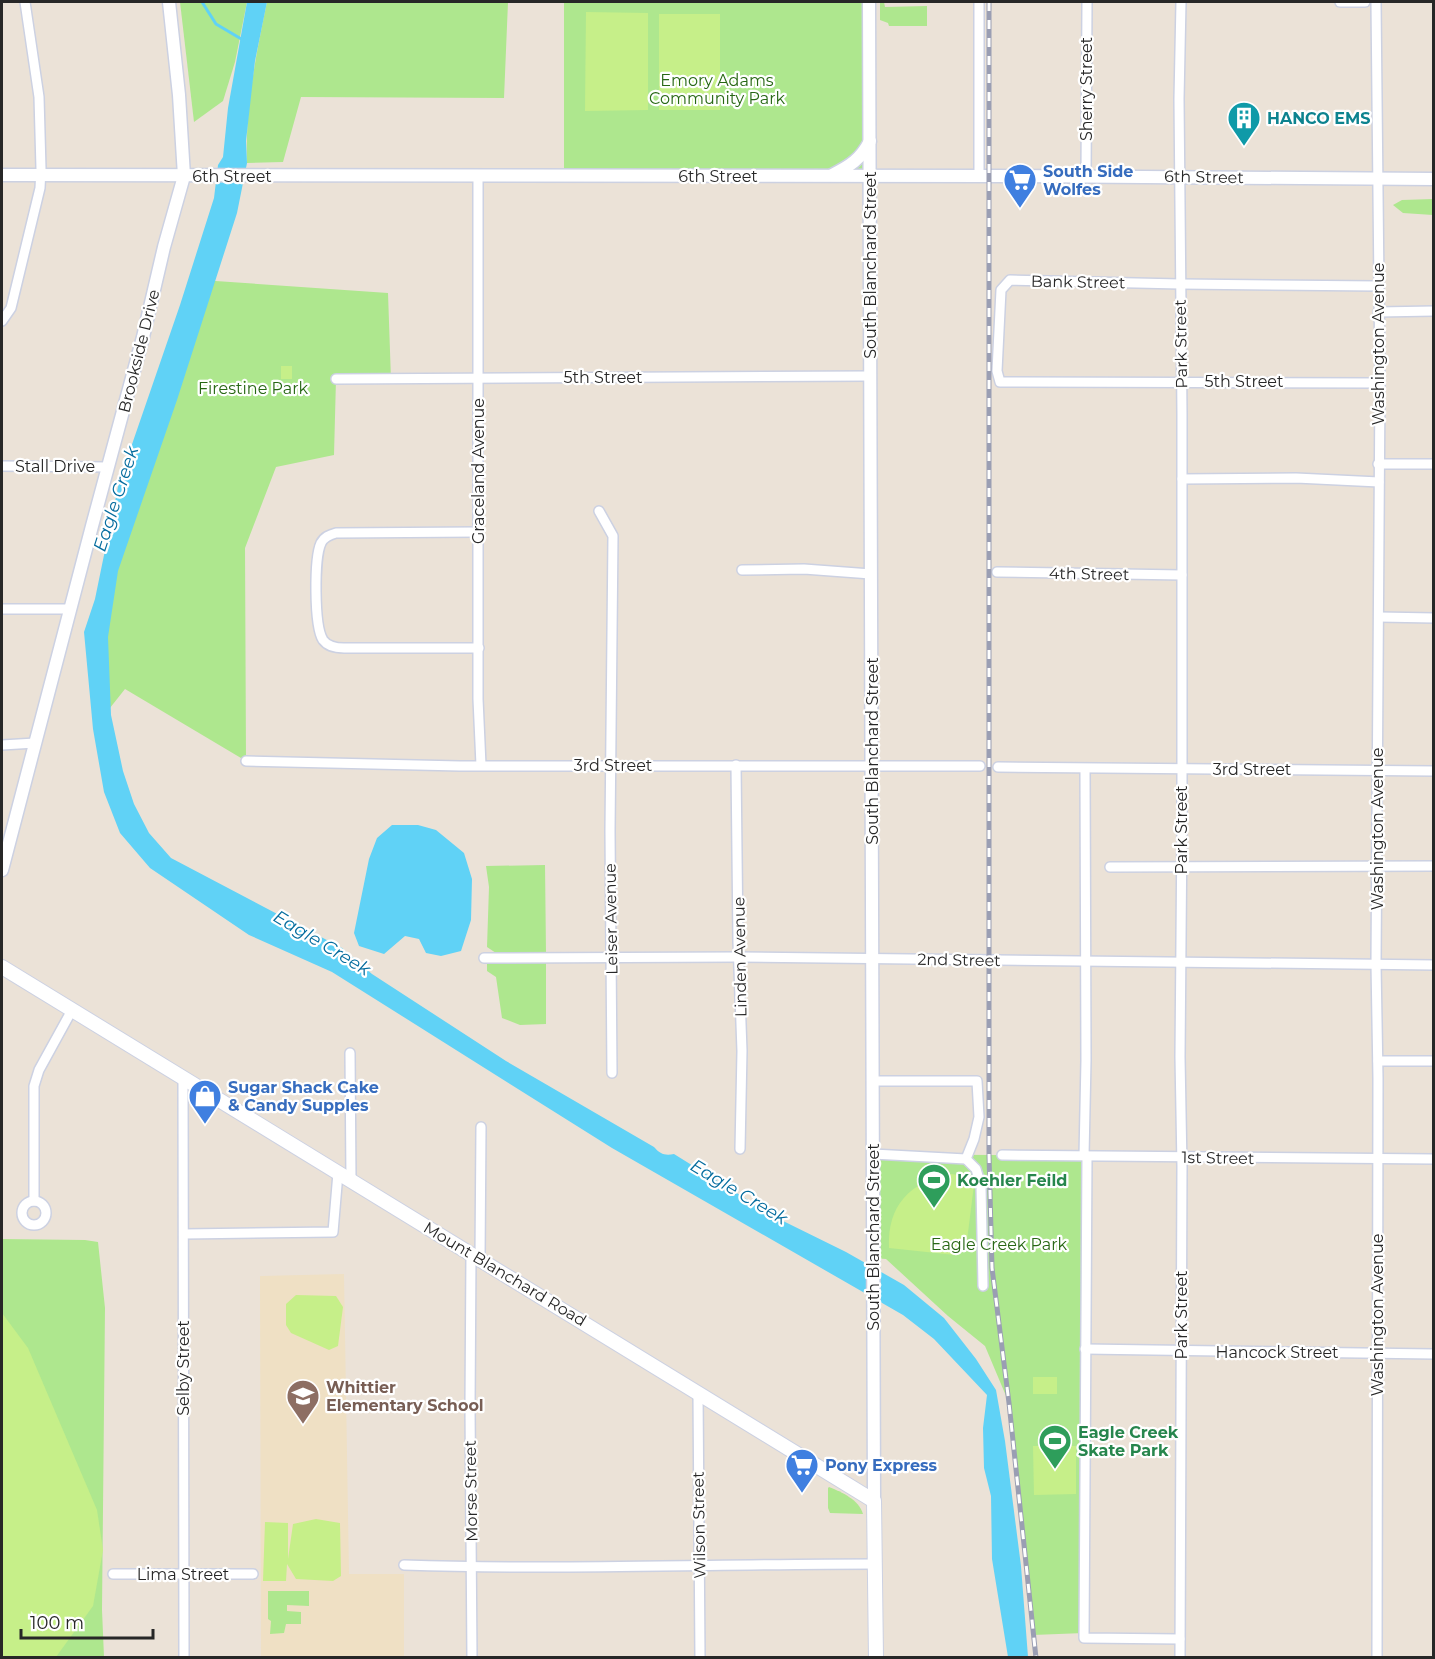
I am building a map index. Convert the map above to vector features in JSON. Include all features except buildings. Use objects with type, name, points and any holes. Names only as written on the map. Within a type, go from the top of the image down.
[{"type":"main road","name":"Mount Blanchard Road","points":[[2,967],[874,1501]]},
{"type":"main road","points":[[874,1501],[876,1658]]},
{"type":"street","points":[[2,321],[11,308],[40,188],[39,97],[26,2]]},
{"type":"street","name":"Brookside Drive","points":[[2,870],[184,176],[183,139],[169,2]]},
{"type":"street","name":"South Blanchard Street","points":[[869,2],[874,1501]]},
{"type":"street","points":[[979,2],[979,176]]},
{"type":"street","name":"Sherry Street","points":[[1086,2],[1086,176]]},
{"type":"street","name":"Park Street","points":[[1180,1658],[1182,381],[1179,177],[1181,2]]},
{"type":"street","points":[[1340,2],[1365,2]]},
{"type":"street","name":"Washington Avenue","points":[[1376,2],[1376,179],[1380,383],[1376,964],[1378,1061],[1377,1658]]},
{"type":"street","points":[[830,176],[855,162],[863,154],[870,140]]},
{"type":"street","name":"6th Street","points":[[2,175],[1086,176],[1434,179]]},
{"type":"street","name":"Graceland Avenue","points":[[478,177],[478,532],[481,765]]},
{"type":"street","name":"Bank Street","points":[[1000,382],[997,371],[1001,290],[1010,280],[1378,286]]},
{"type":"street","points":[[1378,312],[1434,311]]},
{"type":"street","name":"5th Street","points":[[336,379],[870,376]]},
{"type":"street","name":"5th Street","points":[[1000,382],[1380,383]]},
{"type":"street","points":[[1378,464],[1434,464]]},
{"type":"street","name":"Stall Drive","points":[[2,466],[108,466]]},
{"type":"street","points":[[1182,479],[1296,478],[1378,482]]},
{"type":"street","name":"Leiser Avenue","points":[[599,511],[612,536],[610,765],[612,1073]]},
{"type":"street","points":[[478,532],[356,532],[326,536],[318,558],[317,614],[321,637],[326,644],[331,646],[344,648],[479,648]]},
{"type":"street","points":[[742,570],[804,568],[872,574]]},
{"type":"street","name":"4th Street","points":[[997,572],[1182,575]]},
{"type":"street","points":[[2,609],[70,609]]},
{"type":"street","points":[[1379,618],[1434,618]]},
{"type":"street","points":[[2,745],[34,743]]},
{"type":"street","name":"3rd Street","points":[[246,761],[481,765],[980,766]]},
{"type":"street","name":"Linden Avenue","points":[[736,765],[742,1051],[740,1149]]},
{"type":"street","name":"3rd Street","points":[[998,767],[1434,771]]},
{"type":"street","points":[[1085,769],[1084,1638],[1179,1639]]},
{"type":"street","points":[[1110,867],[1434,866]]},
{"type":"street","name":"2nd Street","points":[[484,958],[739,957],[1434,965]]},
{"type":"street","points":[[34,1202],[34,1086],[39,1070],[72,1010]]},
{"type":"street","points":[[183,1233],[333,1232],[345,1176],[350,1053]]},
{"type":"street","points":[[1378,1061],[1434,1061]]},
{"type":"street","name":"Selby Street","points":[[183,1078],[184,1658]]},
{"type":"street","points":[[872,1081],[977,1081],[979,1117],[966,1159]]},
{"type":"street","points":[[476,1256],[481,1127]]},
{"type":"street","points":[[873,1154],[966,1159],[976,1169],[981,1186],[983,1286]]},
{"type":"street","name":"1st Street","points":[[1002,1155],[1434,1159]]},
{"type":"street","name":"Morse Street","points":[[472,1658],[476,1256]]},
{"type":"street","name":"Hancock Street","points":[[1085,1349],[1434,1354]]},
{"type":"street","name":"Wilson Street","points":[[698,1392],[700,1658]]},
{"type":"street","points":[[404,1565],[700,1567],[875,1564]]},
{"type":"street","name":"Lima Street","points":[[113,1574],[253,1574]]},
{"type":"shaded area","name":"Whittier Elementary School","points":[[344,1274],[349,1574],[404,1574],[404,1657],[261,1657],[260,1276]]},
{"type":"green space","points":[[180,2],[247,2],[235,62],[223,101],[194,122]]},
{"type":"green space","points":[[267,2],[508,2],[504,98],[301,97],[283,162],[247,163],[250,102]]},
{"type":"green space","name":"Emory Adams Community Park","points":[[564,2],[869,2],[870,176],[564,177]]},
{"type":"green space","points":[[880,2],[884,2],[885,7],[927,6],[927,26],[889,26],[888,23],[880,20]]},
{"type":"green space","points":[[586,12],[648,13],[648,110],[585,111]]},
{"type":"green space","points":[[659,14],[720,14],[720,110],[659,110]]},
{"type":"green space","points":[[1433,199],[1433,215],[1403,213],[1393,205],[1402,200]]},
{"type":"green space","name":"Firestine Park","points":[[201,280],[388,293],[391,380],[336,379],[334,455],[276,467],[245,548],[246,761],[125,689],[102,718],[98,621]]},
{"type":"green space","points":[[281,366],[292,366],[292,379],[281,379]]},
{"type":"green space","points":[[545,865],[546,953],[496,953],[487,947],[489,887],[486,866]]},
{"type":"green space","points":[[487,961],[546,961],[546,1024],[520,1025],[502,1018],[496,977],[487,971]]},
{"type":"green space","name":"Eagle Creek Park","points":[[873,1154],[1087,1156],[1084,1633],[1033,1635],[1009,1403],[985,1346],[948,1316],[886,1259],[873,1258]]},
{"type":"green space","name":"Koehler Feild","points":[[951,1174],[975,1177],[966,1248],[955,1255],[889,1248],[892,1219],[904,1198],[924,1183]]},
{"type":"green space","points":[[2,1239],[98,1242],[105,1308],[102,1610],[104,1657],[2,1657]]},
{"type":"green space","points":[[296,1295],[336,1296],[343,1307],[338,1346],[329,1350],[291,1333],[286,1325],[286,1304]]},
{"type":"green space","points":[[2,1313],[28,1348],[97,1510],[103,1550],[93,1606],[56,1657],[2,1657]]},
{"type":"green space","points":[[1033,1377],[1057,1377],[1057,1394],[1033,1394]]},
{"type":"green space","name":"Eagle Creek Skate Park","points":[[1033,1446],[1076,1446],[1076,1494],[1034,1495]]},
{"type":"green space","points":[[829,1487],[854,1501],[863,1514],[830,1513],[828,1508]]},
{"type":"green space","points":[[316,1519],[340,1523],[341,1576],[333,1581],[296,1579],[287,1564],[286,1581],[263,1581],[265,1522],[288,1523],[288,1559],[293,1524]]},
{"type":"green space","points":[[268,1591],[309,1591],[309,1606],[287,1605],[287,1611],[301,1612],[301,1624],[286,1624],[284,1633],[270,1634]]},
{"type":"water","name":"Eagle Creek","points":[[247,2],[267,2],[255,61],[246,141],[247,163],[237,213],[177,400],[118,571],[108,637],[111,715],[123,771],[134,804],[149,833],[171,858],[342,948],[372,974],[506,1061],[661,1153],[674,1154],[777,1218],[846,1252],[904,1285],[944,1318],[976,1359],[996,1390],[1021,1566],[1028,1657],[1008,1657],[992,1559],[991,1496],[984,1468],[983,1428],[987,1395],[934,1339],[903,1315],[612,1148],[332,972],[249,935],[150,868],[120,833],[104,792],[93,729],[84,632],[95,599],[119,482],[214,198],[218,165],[223,157],[228,108]]},
{"type":"water","points":[[392,825],[418,825],[436,830],[464,853],[472,879],[471,920],[461,951],[441,956],[426,953],[419,939],[405,936],[384,954],[359,946],[354,933],[369,859],[377,838]]},
{"type":"waterway","points":[[202,2],[216,24],[243,40]]},
{"type":"railway","points":[[989,2],[989,1155],[992,1268],[1036,1658]]},
{"type":"place","name":"HANCO EMS","points":[[1244,147]]},
{"type":"place","name":"South Side Wolfes","points":[[1020,209]]},
{"type":"place","name":"Sugar Shack Cake & Candy Supples","points":[[205,1125]]},
{"type":"place","name":"Koehler Feild","points":[[934,1209]]},
{"type":"place","name":"Whittier Elementary School","points":[[303,1425]]},
{"type":"place","name":"Eagle Creek Skate Park","points":[[1055,1470]]},
{"type":"place","name":"Pony Express","points":[[802,1494]]}]
